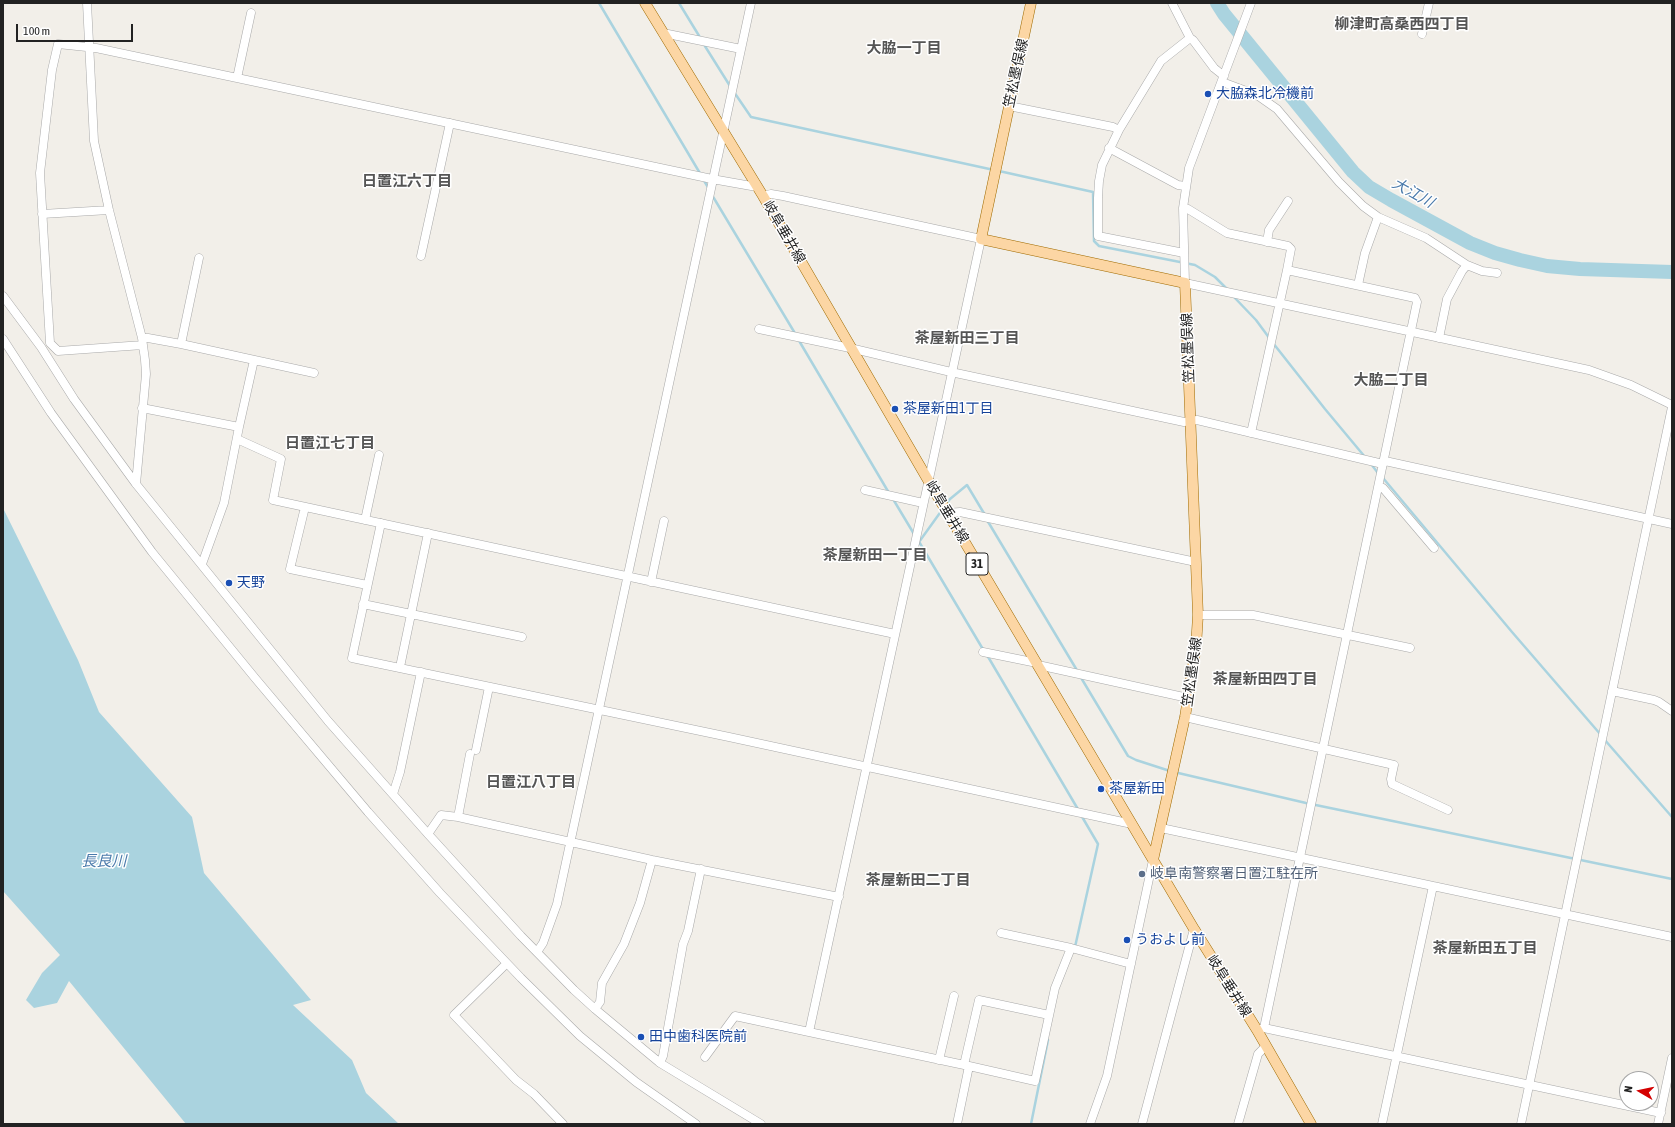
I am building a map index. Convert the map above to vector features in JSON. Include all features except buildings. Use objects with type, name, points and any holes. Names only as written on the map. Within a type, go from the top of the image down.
[{"type":"main road","name":"岐阜垂井線","points":[[645,3],[760,191],[947,513],[1194,929],[1260,1029],[1266,1046],[1310,1124]]},
{"type":"main road","name":"笠松墨俣線","points":[[980,239],[1031,3]]},
{"type":"main road","points":[[980,239],[1185,283]]},
{"type":"main road","name":"笠松墨俣線","points":[[1153,860],[1185,717],[1196,647],[1198,615],[1185,283]]},
{"type":"street","points":[[87,3],[94,141],[109,210],[143,342],[146,374],[136,484]]},
{"type":"street","points":[[537,952],[543,943],[557,904],[751,3]]},
{"type":"street","points":[[1172,3],[1190,38],[1223,79],[1257,96],[1277,109],[1339,182],[1363,206],[1378,217],[1426,238],[1467,265],[1482,271],[1497,273]]},
{"type":"street","points":[[1251,3],[1193,158],[1185,186],[1183,208],[1185,283],[1588,370],[1631,385],[1672,406],[1521,1124]]},
{"type":"street","points":[[1422,34],[1429,3]]},
{"type":"street","points":[[237,78],[251,12]]},
{"type":"street","points":[[662,33],[741,49]]},
{"type":"street","points":[[1184,253],[1098,236],[1099,181],[1102,165],[1109,148],[1161,61],[1190,38]]},
{"type":"street","points":[[314,373],[148,338],[143,342],[58,351],[50,343],[40,173],[52,70],[58,44],[90,47],[450,123],[712,179],[771,194],[980,239],[810,1032]]},
{"type":"street","points":[[1009,106],[1113,127],[1119,130]]},
{"type":"street","points":[[421,256],[450,123]]},
{"type":"street","points":[[1109,148],[1178,185],[1185,186]]},
{"type":"street","points":[[1267,242],[1269,230],[1288,200]]},
{"type":"street","points":[[1183,208],[1188,209],[1227,233],[1288,246],[1291,249],[1251,433]]},
{"type":"street","points":[[42,214],[109,210]]},
{"type":"street","points":[[1358,285],[1365,253],[1378,217]]},
{"type":"street","points":[[181,344],[199,258]]},
{"type":"street","points":[[1439,338],[1447,299],[1462,271],[1467,265]]},
{"type":"street","points":[[1287,270],[1415,298],[1417,302],[1323,749],[1260,1029],[1529,1084],[1661,1113]]},
{"type":"street","points":[[3,296],[41,347],[74,399],[136,484],[328,721],[428,834],[537,952],[595,1009],[660,1063],[761,1124]]},
{"type":"street","points":[[759,329],[1184,422],[1197,420],[1672,524]]},
{"type":"street","points":[[3,339],[51,413],[152,552],[255,678],[373,818],[478,933],[580,1036],[636,1082],[696,1124]]},
{"type":"street","points":[[202,564],[224,503],[254,360]]},
{"type":"street","points":[[142,408],[239,427]]},
{"type":"street","points":[[237,439],[281,459],[273,500],[895,634]]},
{"type":"street","points":[[366,520],[379,455]]},
{"type":"street","points":[[1378,486],[1383,488],[1434,548]]},
{"type":"street","points":[[865,490],[923,504]]},
{"type":"street","points":[[305,507],[290,569],[367,585]]},
{"type":"street","points":[[947,513],[960,512],[1196,562]]},
{"type":"street","points":[[651,582],[664,521]]},
{"type":"street","points":[[381,523],[352,658],[599,709],[1132,824]]},
{"type":"street","points":[[400,667],[428,533]]},
{"type":"street","points":[[363,604],[522,637]]},
{"type":"street","points":[[1198,615],[1253,615],[1410,648]]},
{"type":"street","points":[[983,652],[1188,698]]},
{"type":"street","points":[[393,794],[400,772],[421,672]]},
{"type":"street","points":[[458,817],[489,687]]},
{"type":"street","points":[[1612,691],[1654,700],[1672,711]]},
{"type":"street","points":[[1185,717],[1394,765],[1391,779],[1392,784],[1448,810]]},
{"type":"street","points":[[428,834],[441,815],[458,817],[652,860],[839,897]]},
{"type":"street","points":[[1161,828],[1672,937]]},
{"type":"street","points":[[595,1009],[600,1002],[602,983],[624,944],[640,903],[652,860]]},
{"type":"street","points":[[1090,1124],[1107,1076],[1153,860]]},
{"type":"street","points":[[660,1063],[663,1056],[683,944],[688,931],[701,869]]},
{"type":"street","points":[[1382,1124],[1433,886]]},
{"type":"street","points":[[1142,1124],[1194,929]]},
{"type":"street","points":[[1001,933],[1071,948],[1131,964]]},
{"type":"street","points":[[705,1057],[735,1016],[1036,1080],[1056,984],[1071,948]]},
{"type":"street","points":[[503,967],[454,1015],[516,1080],[534,1094],[564,1124]]},
{"type":"street","points":[[939,1060],[954,996]]},
{"type":"street","points":[[957,1124],[979,1000],[1049,1015]]},
{"type":"street","points":[[1238,1124],[1258,1054],[1266,1046]]},
{"type":"street","points":[[1658,1124],[1672,1058]]},
{"type":"water","name":"長良川","points":[[3,508],[78,660],[99,712],[192,817],[204,873],[311,1000],[293,1005],[352,1060],[366,1093],[399,1124],[186,1124],[69,981],[57,1003],[34,1008],[26,1000],[42,973],[60,955],[3,891]]},
{"type":"waterway","points":[[599,3],[701,175]]},
{"type":"waterway","points":[[679,3],[701,39]]},
{"type":"waterway","name":"大江川","points":[[1217,3],[1224,14],[1353,172],[1369,187],[1470,243],[1495,253],[1547,266],[1580,269],[1672,272]]},
{"type":"waterway","points":[[703,43],[730,86]]},
{"type":"waterway","points":[[734,92],[751,117],[994,170]]},
{"type":"waterway","points":[[999,171],[1093,192],[1094,241],[1099,246],[1195,265],[1215,277],[1227,289]]},
{"type":"waterway","points":[[703,179],[709,189]]},
{"type":"waterway","points":[[712,195],[796,335]]},
{"type":"waterway","points":[[1233,296],[1256,320],[1270,339]]},
{"type":"waterway","points":[[798,339],[889,493]]},
{"type":"waterway","points":[[1273,343],[1365,457]]},
{"type":"waterway","points":[[1371,464],[1378,473]]},
{"type":"waterway","points":[[1383,478],[1512,632],[1601,735]]},
{"type":"waterway","points":[[946,504],[967,485],[985,515]]},
{"type":"waterway","points":[[893,499],[914,534]]},
{"type":"waterway","points":[[919,542],[942,510]]},
{"type":"waterway","points":[[987,520],[1078,672]]},
{"type":"waterway","points":[[918,540],[984,651]]},
{"type":"waterway","points":[[987,655],[1079,811]]},
{"type":"waterway","points":[[1080,676],[1128,756],[1170,771]]},
{"type":"waterway","points":[[1604,739],[1672,817]]},
{"type":"waterway","points":[[1174,772],[1306,803],[1672,879]]},
{"type":"waterway","points":[[1075,947],[1098,844],[1081,815]]},
{"type":"waterway","points":[[1031,1124],[1048,1040]]},
{"type":"place","name":"大脇森北冷機前","points":[[1208,94]]},
{"type":"place","name":"茶屋新田1丁目","points":[[895,409]]},
{"type":"place","name":"天野","points":[[229,583]]},
{"type":"place","name":"茶屋新田","points":[[1101,789]]},
{"type":"place","name":"岐阜南警察署日置江駐在所","points":[[1142,874]]},
{"type":"place","name":"うおよし前","points":[[1127,940]]},
{"type":"place","name":"田中歯科医院前","points":[[641,1037]]},
{"type":"district","name":"柳津町高桑西四丁目","points":[[1402,24]]},
{"type":"district","name":"大脇一丁目","points":[[904,48]]},
{"type":"district","name":"日置江六丁目","points":[[407,181]]},
{"type":"district","name":"茶屋新田三丁目","points":[[967,338]]},
{"type":"district","name":"大脇二丁目","points":[[1391,380]]},
{"type":"district","name":"日置江七丁目","points":[[330,443]]},
{"type":"district","name":"茶屋新田一丁目","points":[[875,555]]},
{"type":"district","name":"茶屋新田四丁目","points":[[1265,679]]},
{"type":"district","name":"日置江八丁目","points":[[531,782]]},
{"type":"district","name":"茶屋新田二丁目","points":[[918,880]]},
{"type":"district","name":"茶屋新田五丁目","points":[[1485,948]]}]
